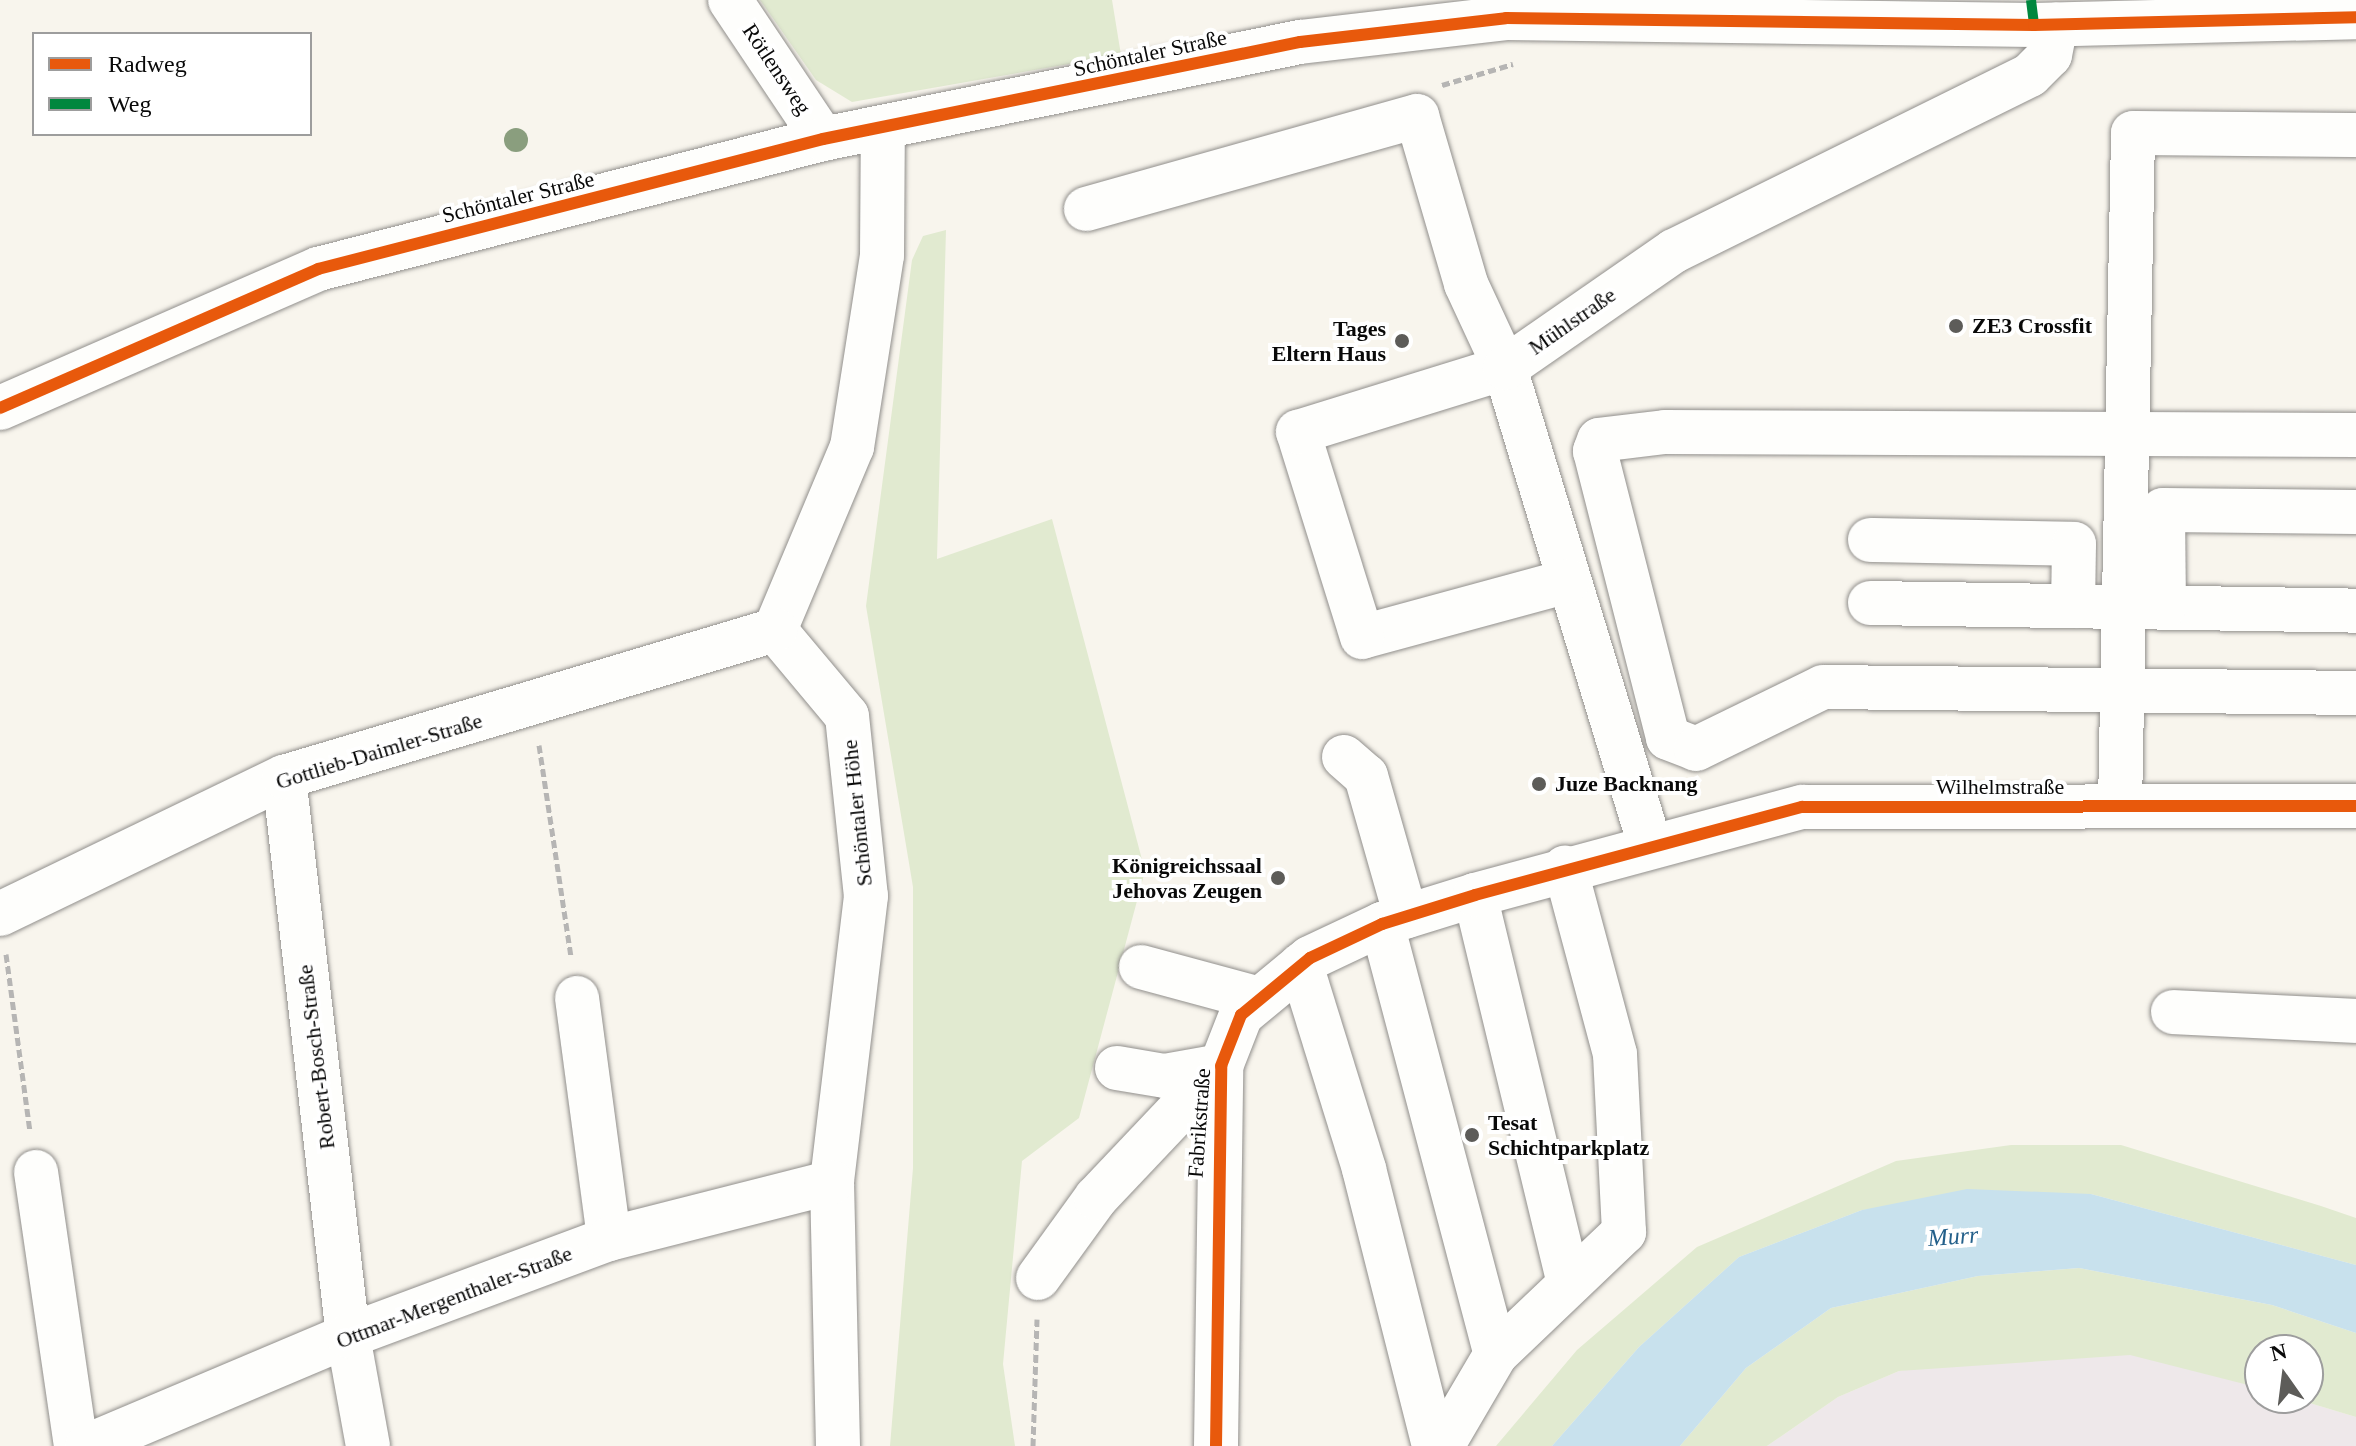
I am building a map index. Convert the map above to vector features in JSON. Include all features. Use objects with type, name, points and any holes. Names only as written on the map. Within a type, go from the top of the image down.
[{"type":"street","name":"Rötlensweg","points":[[730,0],[823,139]]},
{"type":"street","name":"Mühlstraße","points":[[1649,843],[1505,368],[1674,251],[2030,75],[2050,55],[2040,17]]},
{"type":"street","name":"Schöntaler Straße","points":[[0,408],[318,269],[823,139],[1300,42],[1531,18],[2356,17]]},
{"type":"street","points":[[1086,209],[1417,116],[1466,284],[1505,368],[1298,432],[1362,637],[1568,581]]},
{"type":"street","points":[[775,630],[852,447],[882,255],[883,127]]},
{"type":"street","points":[[2144,607],[2127,436],[2133,133],[2356,135]]},
{"type":"street","points":[[2356,435],[1665,432],[1599,440],[1595,451],[1668,738],[1696,749],[1823,687],[2356,693]]},
{"type":"street","points":[[2120,806],[2122,692],[2144,607],[2163,510],[2356,512]]},
{"type":"street","points":[[1870,540],[2074,544],[2073,606]]},
{"type":"street","points":[[1870,603],[2356,611]]},
{"type":"street","name":"Gottlieb-Daimler-Straße","points":[[0,914],[284,777],[775,630]]},
{"type":"street","name":"Schöntaler Höhe","points":[[775,630],[847,716],[866,896],[832,1182],[838,1446]]},
{"type":"street","points":[[1344,757],[1366,776],[1394,920],[1496,1354]]},
{"type":"street","name":"Robert-Bosch-Straße","points":[[284,777],[348,1336],[368,1446]]},
{"type":"street","name":"Wilhelmstraße","points":[[1649,843],[1802,807],[2356,806]]},
{"type":"street","name":"Fabrikstraße","points":[[1216,1446],[1221,1066],[1241,1015],[1256,998],[1301,965],[1394,920],[1649,843]]},
{"type":"street","points":[[1442,1446],[1496,1354],[1624,1232],[1615,1054],[1565,868]]},
{"type":"street","points":[[1475,895],[1569,1283]]},
{"type":"street","points":[[1301,965],[1364,1169],[1434,1446]]},
{"type":"street","points":[[1141,967],[1256,998]]},
{"type":"street","points":[[577,998],[609,1239]]},
{"type":"street","points":[[2173,1012],[2356,1021]]},
{"type":"street","points":[[1117,1068],[1165,1076],[1221,1066]]},
{"type":"street","points":[[1038,1278],[1096,1198],[1221,1066]]},
{"type":"street","points":[[36,1172],[95,1444]]},
{"type":"street","name":"Ottmar-Mergenthaler-Straße","points":[[95,1444],[348,1336],[609,1239],[832,1182]]},
{"type":"path","points":[[1417,116],[1403,96],[1522,61],[1531,18]]},
{"type":"path","points":[[533,704],[577,998]]},
{"type":"path","points":[[0,914],[36,1172]]},
{"type":"path","points":[[1033,1446],[1038,1278]]},
{"type":"shaded area","points":[[2223,1322],[2244,1365],[2244,1414],[2324,1414],[2324,1407],[2356,1417],[2356,1446],[1767,1446],[1838,1397],[1899,1371]]},
{"type":"green space","points":[[760,0],[1112,0],[1121,55],[852,102],[816,80]]},
{"type":"green space","points":[[946,230],[937,559],[1052,519],[1145,871],[1079,1118],[1022,1161],[1003,1364],[1015,1446],[890,1446],[913,1168],[913,887],[866,606],[912,260],[923,236]]},
{"type":"green space","points":[[2011,1145],[2121,1145],[2356,1218],[2356,1265],[2091,1194],[1862,1210],[1739,1257],[1639,1347],[1552,1446],[1496,1446],[1577,1350],[1697,1247],[1896,1161]]},
{"type":"green space","points":[[2079,1268],[2272,1305],[2356,1333],[2356,1417],[2324,1407],[2324,1334],[2244,1334],[2244,1384],[2130,1355],[1899,1371],[1838,1397],[1767,1446],[1680,1446],[1746,1368],[1831,1308],[1978,1276]]},
{"type":"water","name":"Murr","points":[[1967,1189],[2091,1194],[2356,1265],[2356,1333],[2272,1305],[2079,1268],[1978,1276],[1831,1308],[1746,1368],[1680,1446],[1552,1446],[1639,1347],[1739,1257],[1862,1210]]},
{"type":"marked path","points":[[2031,0],[2034,25]]},
{"type":"cycle path","points":[[0,408],[318,269],[823,139],[1300,42],[1506,18],[2034,25],[2356,17]]},
{"type":"cycle path","points":[[1216,1446],[1221,1066],[1241,1015],[1310,958],[1382,924],[1475,895],[1802,807],[2356,806]]},
{"type":"place","name":"ZE3 Crossfit","points":[[1956,326]]},
{"type":"place","name":"Tages Eltern Haus","points":[[1402,341]]},
{"type":"place","name":"Juze Backnang","points":[[1539,784]]},
{"type":"place","name":"Königreichssaal Jehovas Zeugen","points":[[1278,878]]},
{"type":"place","name":"Tesat Schichtparkplatz","points":[[1472,1135]]}]
